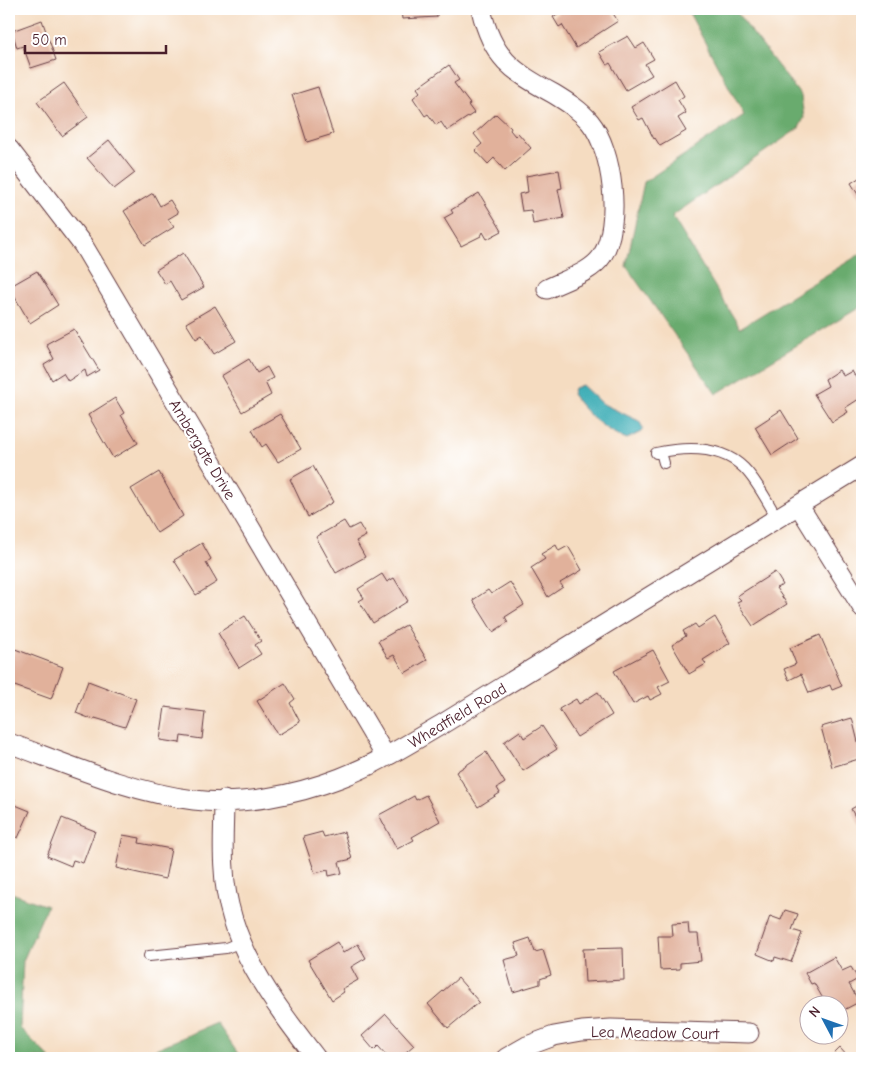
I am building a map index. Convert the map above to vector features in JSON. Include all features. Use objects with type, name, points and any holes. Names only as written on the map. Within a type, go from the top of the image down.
[{"type":"street","points":[[481,9],[486,31],[500,54],[513,70],[571,104],[590,121],[603,142],[614,201],[610,235],[602,256],[591,268],[547,289]]},
{"type":"street","name":"Ambergate Drive","points":[[9,150],[83,245],[386,757]]},
{"type":"street","name":"Wheatfield Road","points":[[9,744],[144,790],[195,800],[260,798],[300,791],[339,779],[386,757],[862,466]]},
{"type":"street","points":[[799,506],[862,607]]},
{"type":"street","points":[[224,800],[224,870],[228,903],[241,942],[251,965],[287,1020],[316,1058]]},
{"type":"street","name":"Lea Meadow Court","points":[[506,1058],[528,1046],[554,1036],[582,1031],[611,1029],[749,1033]]},
{"type":"lane","points":[[664,462],[658,452],[675,449],[696,449],[734,460],[748,473],[778,519]]},
{"type":"lane","points":[[149,956],[226,948],[241,942]]},
{"type":"green space","points":[[687,9],[734,9],[801,96],[804,118],[799,128],[672,216],[740,328],[862,253],[862,306],[716,394],[626,266],[644,182],[744,115]]},
{"type":"green space","points":[[9,892],[47,906],[23,961],[20,1028],[50,1058],[9,1058]]},
{"type":"green space","points":[[217,1023],[241,1058],[134,1058]]},
{"type":"water","points":[[582,385],[601,403],[639,421],[643,428],[641,432],[627,439],[611,432],[596,421],[572,394],[574,388]]},
{"type":"building","points":[[401,9],[437,9],[437,17],[402,19]]},
{"type":"building","points":[[556,9],[610,9],[618,21],[576,48],[562,25],[559,27],[553,17],[559,13]]},
{"type":"building","points":[[42,20],[56,60],[31,68],[23,46],[17,48],[12,31]]},
{"type":"building","points":[[628,36],[636,48],[644,43],[654,59],[645,64],[652,75],[626,90],[610,63],[607,65],[599,52]]},
{"type":"building","points":[[449,65],[459,80],[454,83],[470,104],[468,105],[474,113],[447,131],[441,122],[436,125],[428,114],[425,116],[413,98],[420,92],[417,88]]},
{"type":"building","points":[[675,80],[684,96],[678,100],[686,113],[678,118],[686,131],[660,146],[643,118],[639,120],[631,107]]},
{"type":"building","points":[[64,83],[88,117],[62,136],[37,102]]},
{"type":"building","points":[[318,87],[333,134],[307,142],[292,95]]},
{"type":"building","points":[[496,114],[511,128],[510,130],[515,136],[518,133],[531,148],[505,171],[494,158],[488,164],[475,150],[482,144],[474,134]]},
{"type":"building","points":[[109,140],[135,173],[114,189],[87,158]]},
{"type":"building","points":[[559,170],[562,188],[558,189],[564,218],[533,224],[531,210],[522,211],[519,194],[528,192],[526,176]]},
{"type":"building","points":[[862,176],[862,201],[851,183]]},
{"type":"building","points":[[153,193],[160,206],[170,200],[178,213],[168,219],[174,227],[145,245],[124,211]]},
{"type":"building","points":[[479,193],[502,231],[487,239],[483,232],[481,236],[461,246],[444,218],[453,213],[451,210]]},
{"type":"building","points":[[183,253],[204,287],[181,300],[170,281],[165,284],[156,270]]},
{"type":"building","points":[[37,271],[58,305],[30,323],[9,287]]},
{"type":"building","points":[[215,306],[236,341],[214,354],[202,335],[196,339],[186,323]]},
{"type":"building","points":[[74,329],[99,370],[87,377],[85,370],[68,381],[63,373],[52,380],[44,365],[54,359],[46,344]]},
{"type":"building","points":[[249,359],[257,373],[267,367],[273,378],[265,382],[271,395],[242,412],[221,376]]},
{"type":"building","points":[[839,370],[843,376],[852,371],[862,388],[862,397],[845,408],[848,412],[832,422],[814,394],[828,386],[825,379]]},
{"type":"building","points":[[115,398],[124,413],[121,415],[138,443],[113,458],[88,415]]},
{"type":"building","points":[[781,410],[798,438],[772,455],[755,427]]},
{"type":"building","points":[[280,414],[301,449],[278,462],[266,444],[262,447],[252,430]]},
{"type":"building","points":[[313,466],[333,502],[308,517],[290,479]]},
{"type":"building","points":[[159,472],[183,516],[157,533],[131,489]]},
{"type":"building","points":[[344,521],[349,529],[359,524],[366,536],[356,541],[365,557],[336,573],[316,537]]},
{"type":"building","points":[[202,543],[211,559],[206,563],[217,582],[196,595],[174,560]]},
{"type":"building","points":[[556,545],[559,551],[568,546],[582,570],[560,583],[563,587],[548,597],[531,568],[545,559],[541,554]]},
{"type":"building","points":[[775,572],[783,585],[776,588],[787,604],[753,626],[737,602],[741,600],[737,596]]},
{"type":"building","points":[[382,574],[387,582],[394,578],[408,601],[373,623],[359,601],[364,598],[358,589]]},
{"type":"building","points":[[510,582],[524,605],[505,617],[508,622],[493,632],[473,600],[488,590],[491,594]]},
{"type":"building","points":[[245,616],[261,641],[255,645],[261,654],[239,668],[218,633]]},
{"type":"building","points":[[715,617],[730,643],[703,660],[706,664],[689,674],[672,645],[686,636],[683,631],[695,624],[698,628]]},
{"type":"building","points":[[406,625],[427,660],[405,673],[394,655],[388,658],[378,641]]},
{"type":"building","points":[[820,635],[842,686],[832,690],[830,685],[809,693],[801,674],[789,680],[784,669],[796,664],[790,648]]},
{"type":"building","points":[[15,649],[63,667],[51,699],[9,684],[9,666]]},
{"type":"building","points":[[653,650],[670,681],[658,687],[662,694],[650,700],[648,696],[633,704],[614,671]]},
{"type":"building","points":[[88,681],[136,699],[125,727],[95,718],[94,720],[76,713]]},
{"type":"building","points":[[285,683],[295,699],[290,703],[300,722],[278,735],[257,701]]},
{"type":"building","points":[[598,692],[612,715],[577,737],[559,709],[576,699],[579,704]]},
{"type":"building","points":[[165,707],[205,712],[202,739],[181,736],[180,743],[160,740]]},
{"type":"building","points":[[852,718],[862,758],[832,767],[821,727]]},
{"type":"building","points":[[542,726],[557,749],[523,771],[504,742],[520,731],[524,738]]},
{"type":"building","points":[[486,752],[505,783],[497,788],[500,793],[478,807],[456,772]]},
{"type":"building","points":[[426,795],[440,821],[412,837],[414,840],[397,849],[379,815],[414,796],[416,800]]},
{"type":"building","points":[[9,797],[15,799],[13,804],[30,811],[18,838],[12,835],[9,843]]},
{"type":"building","points":[[862,803],[862,830],[851,809]]},
{"type":"building","points":[[62,818],[95,831],[83,863],[73,860],[71,866],[47,856]]},
{"type":"building","points":[[322,832],[324,837],[344,832],[352,859],[339,862],[342,873],[329,876],[328,870],[315,873],[303,837]]},
{"type":"building","points":[[123,835],[140,838],[139,843],[171,849],[165,879],[116,868]]},
{"type":"building","points":[[785,910],[798,914],[792,930],[802,933],[791,962],[775,957],[774,961],[757,954],[770,916],[781,920]]},
{"type":"building","points":[[688,923],[689,934],[698,934],[701,961],[680,963],[680,969],[660,970],[658,936],[673,936],[672,924]]},
{"type":"building","points":[[530,938],[535,952],[543,950],[551,975],[540,979],[540,984],[513,992],[504,960],[519,956],[515,943]]},
{"type":"building","points":[[337,942],[343,953],[358,944],[366,958],[351,967],[358,980],[342,989],[344,992],[332,1000],[308,960]]},
{"type":"building","points":[[623,948],[624,980],[585,982],[583,949]]},
{"type":"building","points":[[834,957],[842,971],[851,967],[858,979],[849,984],[859,1002],[848,1008],[848,994],[820,994],[814,983],[811,984],[805,973]]},
{"type":"building","points":[[458,978],[479,1002],[448,1028],[428,1004]]},
{"type":"building","points":[[386,1014],[414,1045],[399,1058],[389,1058],[378,1046],[374,1050],[362,1036]]},
{"type":"building","points":[[840,1048],[849,1058],[830,1058]]}]
